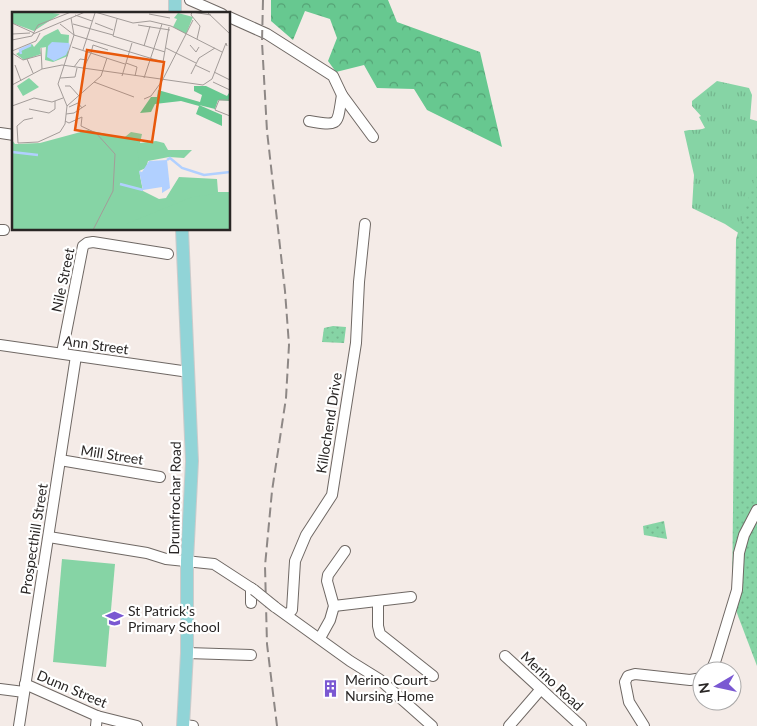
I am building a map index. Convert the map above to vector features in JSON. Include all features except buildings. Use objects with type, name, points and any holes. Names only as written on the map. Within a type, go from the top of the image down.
[{"type":"main road","name":"Drumfrochar Road","points":[[182,230],[192,461],[187,561]]},
{"type":"main road","points":[[186,726],[187,561]]},
{"type":"street","points":[[190,0],[217,12]]},
{"type":"street","points":[[230,17],[267,34],[332,76],[342,95],[373,137]]},
{"type":"street","points":[[310,121],[330,125],[333,123],[338,117],[342,95]]},
{"type":"street","name":"Killochend Drive","points":[[287,615],[292,610],[295,561],[306,535],[332,495],[356,343],[365,224]]},
{"type":"street","name":"Nile Street","points":[[62,353],[83,246],[93,242],[168,254]]},
{"type":"street","name":"Ann Street","points":[[0,345],[189,372]]},
{"type":"street","name":"Prospecthill Street","points":[[19,726],[76,356]]},
{"type":"street","name":"Mill Street","points":[[60,460],[160,477]]},
{"type":"street","points":[[715,661],[737,590],[739,553],[744,535],[757,510]]},
{"type":"street","points":[[49,537],[147,553],[166,559],[187,561]]},
{"type":"street","points":[[320,638],[330,620],[334,606],[328,575],[345,551]]},
{"type":"street","name":"Drumfrochar Road","points":[[187,561],[214,564],[253,589],[350,661],[380,679],[432,726]]},
{"type":"street","points":[[251,603],[253,589]]},
{"type":"street","points":[[334,606],[411,597]]},
{"type":"street","points":[[378,601],[378,626],[380,634],[433,676]]},
{"type":"street","points":[[187,653],[251,655]]},
{"type":"street","name":"Merino Road","points":[[505,656],[581,726]]},
{"type":"street","points":[[644,726],[630,702],[625,682],[628,676],[635,674],[692,680]]},
{"type":"street","name":"Dunn Street","points":[[0,689],[25,688],[96,721],[137,726]]},
{"type":"street","points":[[509,726],[540,689]]},
{"type":"green space","points":[[271,0],[388,0],[397,22],[480,52],[502,147],[427,110],[414,89],[377,88],[364,65],[336,72],[328,61],[337,38],[330,19],[305,11],[293,40],[271,21]]},
{"type":"green space","points":[[717,81],[749,88],[752,95],[750,119],[757,121],[757,241],[749,240],[725,224],[692,208],[694,175],[684,131],[705,128],[699,117],[701,116],[692,106],[692,101]]},
{"type":"green space","points":[[757,170],[757,666],[732,600],[736,239]]},
{"type":"green space","points":[[333,326],[346,327],[344,343],[322,342],[324,328]]},
{"type":"green space","points":[[664,521],[667,539],[644,535],[643,526]]},
{"type":"green space","points":[[62,559],[115,564],[106,667],[53,662]]},
{"type":"railway","points":[[263,0],[262,42],[267,131],[285,291],[289,345],[286,398],[272,491],[265,566],[267,644],[277,726]]},
{"type":"place","name":"St Patrick's Primary School","points":[[114,619]]},
{"type":"place","name":"Merino Court Nursing Home","points":[[331,688]]}]
